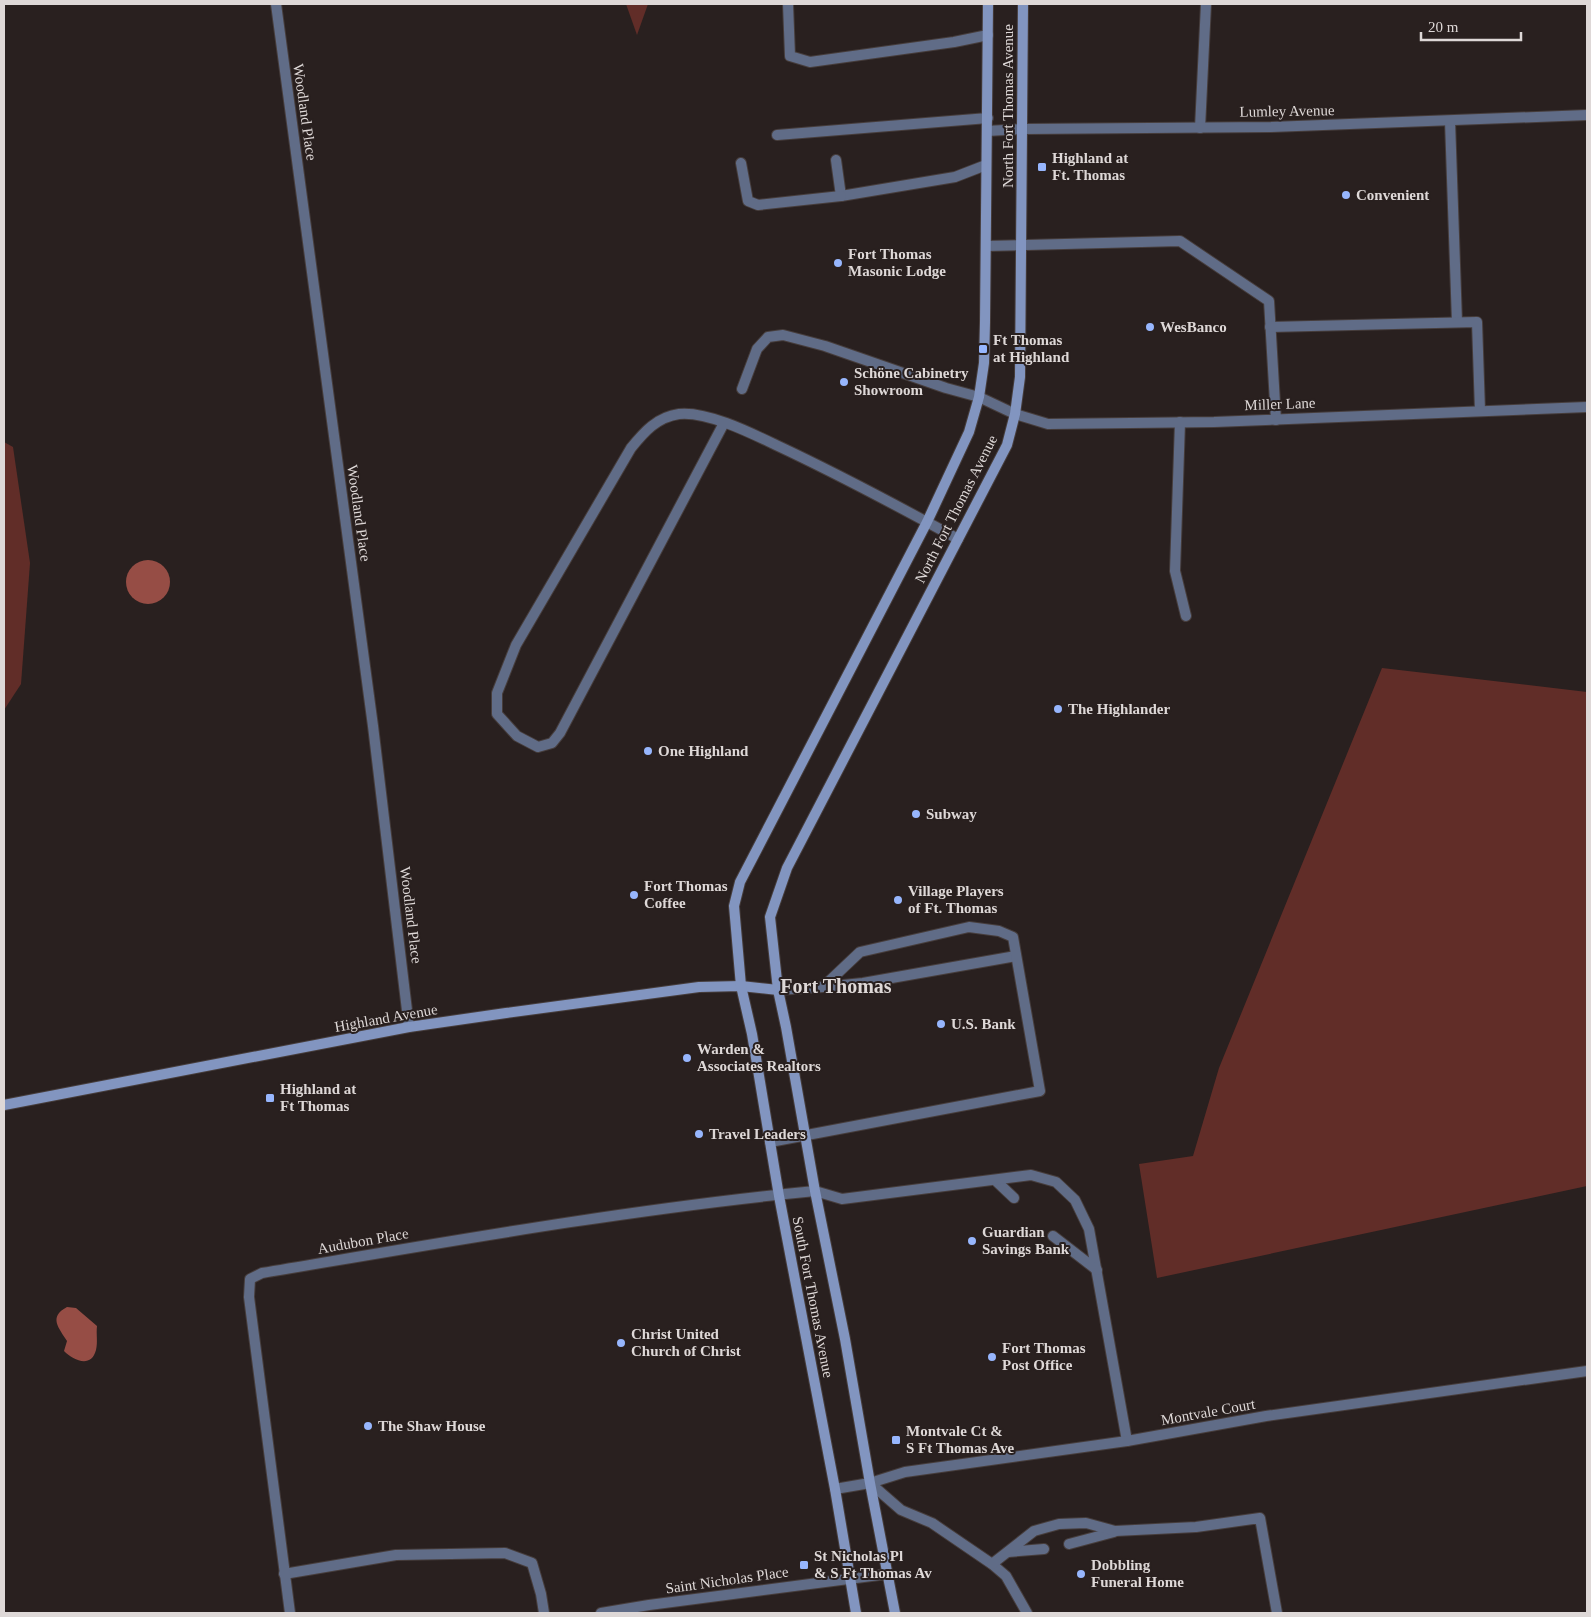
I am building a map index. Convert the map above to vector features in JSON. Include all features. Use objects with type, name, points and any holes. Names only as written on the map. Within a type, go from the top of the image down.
[{"type":"main road","name":"North Fort Thomas Avenue","points":[[741,986],[734,906],[740,882],[927,522],[969,432],[979,397],[984,363],[986,322],[988,4]]},
{"type":"main road","name":"North Fort Thomas Avenue","points":[[778,990],[770,917],[787,868],[1007,445],[1015,414],[1020,377],[1023,4]]},
{"type":"main road","name":"Highland Avenue","points":[[4,1105],[409,1027],[699,987],[741,986],[778,990]]},
{"type":"main road","name":"South Fort Thomas Avenue","points":[[741,986],[752,1034],[779,1196],[835,1489],[856,1613]]},
{"type":"main road","name":"South Fort Thomas Avenue","points":[[778,990],[895,1613]]},
{"type":"street","name":"Woodland Place","points":[[276,4],[371,716],[409,1027]]},
{"type":"street","points":[[788,4],[790,56],[810,62],[954,42],[988,35]]},
{"type":"street","points":[[1200,128],[1206,4]]},
{"type":"street","name":"Lumley Avenue","points":[[987,131],[1200,128],[1587,116]]},
{"type":"street","points":[[777,135],[988,118]]},
{"type":"street","points":[[1450,121],[1457,322]]},
{"type":"street","points":[[836,160],[841,196]]},
{"type":"street","points":[[741,163],[748,201],[758,205],[841,196],[955,177],[986,165]]},
{"type":"street","points":[[986,246],[1180,241],[1269,301],[1276,420]]},
{"type":"street","points":[[1270,328],[1476,322],[1480,411]]},
{"type":"street","name":"Miller Lane","points":[[742,389],[757,350],[768,337],[782,335],[825,346],[946,388],[979,397],[1015,414],[1048,424],[1276,420],[1587,407]]},
{"type":"street","points":[[724,423],[560,733],[552,743],[538,747],[517,736],[497,714],[498,693],[516,645],[631,448],[644,431],[660,420],[680,414],[699,415],[741,428],[835,472],[958,539]]},
{"type":"street","points":[[1180,422],[1175,571],[1186,616]]},
{"type":"street","points":[[770,1142],[1040,1091],[1013,937],[999,931],[969,928],[860,952],[824,987]]},
{"type":"street","points":[[778,990],[863,983],[1016,956]]},
{"type":"street","points":[[815,1191],[842,1198],[1031,1176],[1056,1182],[1075,1200],[1089,1229],[1127,1441]]},
{"type":"street","points":[[994,1180],[1014,1198]]},
{"type":"street","name":"Audubon Place","points":[[290,1613],[249,1297],[250,1279],[262,1273],[497,1233],[741,1198],[779,1196],[815,1191]]},
{"type":"street","points":[[1053,1236],[1097,1270]]},
{"type":"street","name":"Montvale Court","points":[[835,1489],[870,1483],[905,1472],[1127,1441],[1266,1416],[1587,1371]]},
{"type":"street","points":[[870,1483],[901,1510],[932,1523],[992,1564],[1006,1576],[1027,1613]]},
{"type":"street","points":[[1069,1544],[1115,1531],[1196,1527],[1260,1518],[1277,1613]]},
{"type":"street","points":[[992,1564],[1034,1532],[1059,1524],[1086,1523],[1115,1531]]},
{"type":"street","points":[[1008,1552],[1044,1548]]},
{"type":"street","points":[[284,1574],[396,1555],[505,1553],[532,1563],[541,1594],[544,1613]]},
{"type":"street","name":"Saint Nicholas Place","points":[[601,1613],[887,1574]]},
{"type":"shaded area","points":[[626,4],[648,4],[637,35]]},
{"type":"shaded area","points":[[4,442],[13,447],[30,563],[21,684],[4,710]]},
{"type":"shaded area","points":[[144,560],[152,560],[164,566],[170,582],[164,598],[152,604],[144,604],[132,598],[126,586],[126,578],[132,566]]},
{"type":"shaded area","points":[[1382,668],[1587,692],[1587,1186],[1157,1278],[1139,1164],[1193,1156],[1219,1068]]},
{"type":"shaded area","points":[[67,1307],[76,1308],[97,1326],[96,1350],[94,1356],[86,1361],[77,1360],[64,1351],[67,1341],[58,1327],[57,1319],[61,1311]]},
{"type":"place","name":"Highland at Ft. Thomas","points":[[1042,167]]},
{"type":"place","name":"Convenient","points":[[1346,195]]},
{"type":"place","name":"Fort Thomas Masonic Lodge","points":[[838,263]]},
{"type":"place","name":"WesBanco","points":[[1150,327]]},
{"type":"place","name":"Ft Thomas at Highland","points":[[983,349]]},
{"type":"place","name":"Schöne Cabinetry Showroom","points":[[844,382]]},
{"type":"place","name":"The Highlander","points":[[1058,709]]},
{"type":"place","name":"One Highland","points":[[648,751]]},
{"type":"place","name":"Subway","points":[[916,814]]},
{"type":"place","name":"Fort Thomas Coffee","points":[[634,895]]},
{"type":"place","name":"Village Players of Ft. Thomas","points":[[898,900]]},
{"type":"place","name":"U.S. Bank","points":[[941,1024]]},
{"type":"place","name":"Warden & Associates Realtors","points":[[687,1058]]},
{"type":"place","name":"Highland at Ft Thomas","points":[[270,1098]]},
{"type":"place","name":"Travel Leaders","points":[[699,1134]]},
{"type":"place","name":"Guardian Savings Bank","points":[[972,1241]]},
{"type":"place","name":"Christ United Church of Christ","points":[[621,1343]]},
{"type":"place","name":"Fort Thomas Post Office","points":[[992,1357]]},
{"type":"place","name":"The Shaw House","points":[[368,1426]]},
{"type":"place","name":"Montvale Ct & S Ft Thomas Ave","points":[[896,1440]]},
{"type":"place","name":"St Nicholas Pl & S Ft Thomas Av","points":[[804,1565]]},
{"type":"place","name":"Dobbling Funeral Home","points":[[1081,1574]]},
{"type":"district","name":"Fort Thomas","points":[[836,986]]}]
